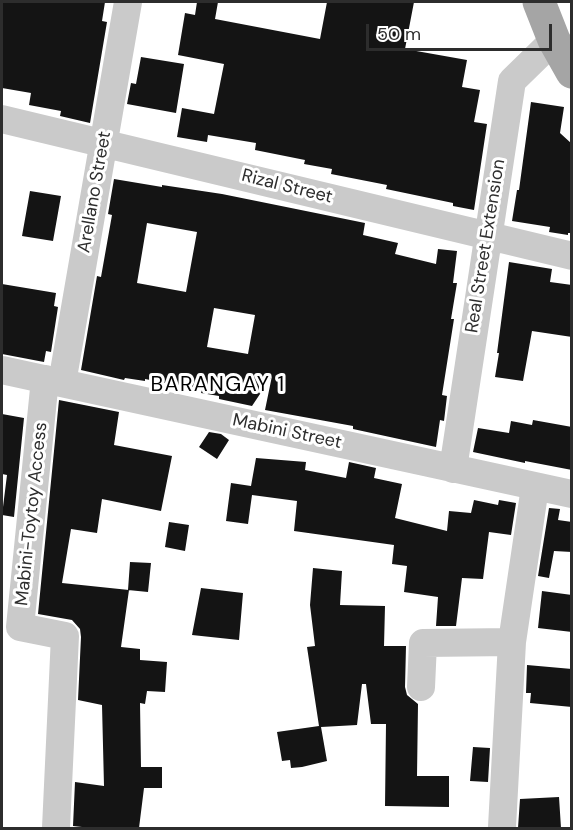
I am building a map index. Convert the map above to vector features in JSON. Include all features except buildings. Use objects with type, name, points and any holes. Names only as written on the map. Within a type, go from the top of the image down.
[{"type":"main road","points":[[539,2],[554,40],[572,72]]},
{"type":"street","name":"Arellano Street","points":[[54,381],[103,143],[128,2]]},
{"type":"street","name":"Real Street Extension","points":[[453,469],[512,81],[554,40]]},
{"type":"street","name":"Rizal Street","points":[[2,119],[572,256]]},
{"type":"street","name":"Mabini Street","points":[[2,370],[572,494]]},
{"type":"street","name":"Mabini-Toytoy Access","points":[[54,381],[20,627],[65,636],[56,828]]},
{"type":"street","points":[[502,827],[512,642],[536,487]]},
{"type":"street","points":[[421,687],[423,644],[512,642]]},
{"type":"district","name":"BARANGAY 1","points":[[218,385]]}]
